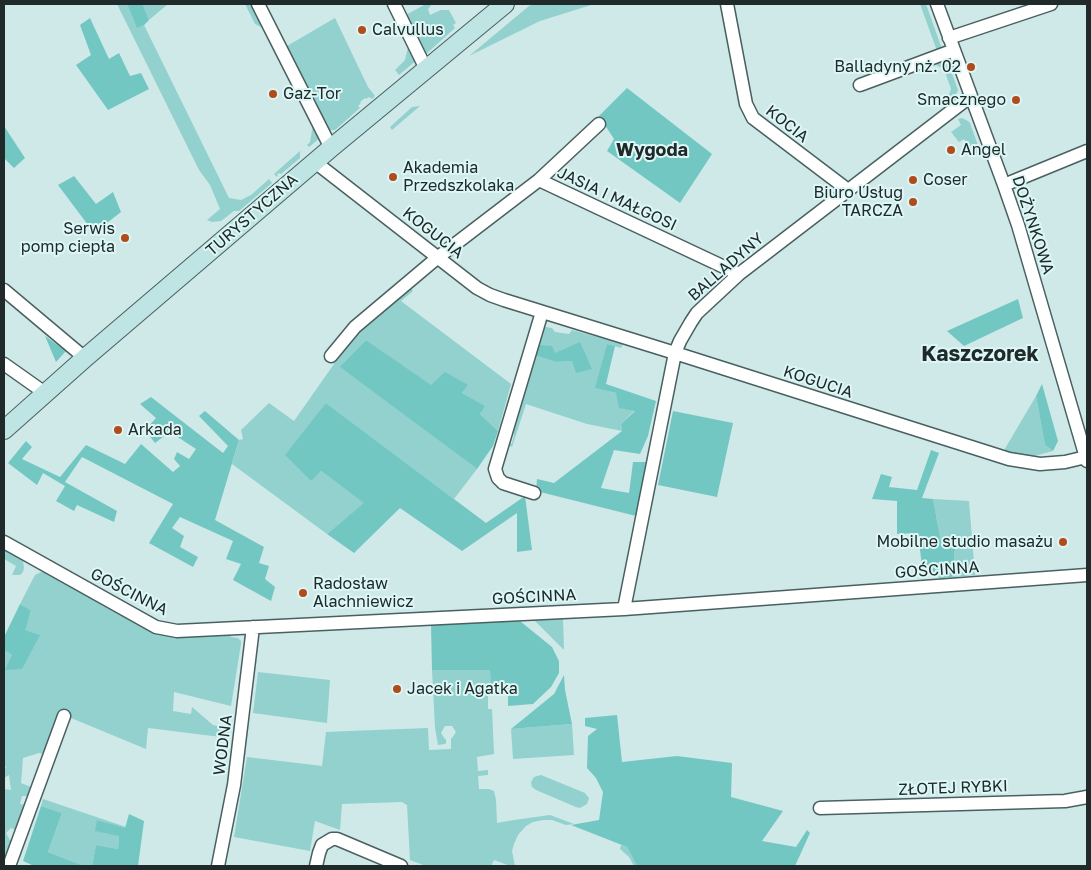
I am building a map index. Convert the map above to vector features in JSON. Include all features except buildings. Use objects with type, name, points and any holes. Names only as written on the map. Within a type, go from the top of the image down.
[{"type":"main road","name":"TURYSTYCZNA","points":[[4,430],[314,162],[505,4]]},
{"type":"street","points":[[258,4],[331,148]]},
{"type":"street","points":[[394,4],[426,68]]},
{"type":"street","name":"KOCIA","points":[[727,4],[746,104],[753,118],[848,190]]},
{"type":"street","name":"DOŻYNKOWA","points":[[937,4],[1004,185],[1087,459]]},
{"type":"street","points":[[950,38],[1050,4]]},
{"type":"street","points":[[860,84],[954,50]]},
{"type":"street","name":"BALLADYNY","points":[[624,609],[675,353],[685,330],[697,313],[739,274],[971,96]]},
{"type":"street","points":[[539,180],[599,124]]},
{"type":"street","points":[[1004,185],[1087,151]]},
{"type":"street","name":"KOGUCIA","points":[[314,162],[477,288],[490,295],[1009,460],[1040,464],[1087,459]]},
{"type":"street","name":"JASIA I MAŁGOSI","points":[[331,356],[354,327],[438,258],[539,180],[739,274]]},
{"type":"street","points":[[4,290],[85,358]]},
{"type":"street","points":[[534,493],[503,483],[498,478],[496,469],[542,312]]},
{"type":"street","points":[[4,364],[45,393]]},
{"type":"street","name":"GOŚCINNA","points":[[4,542],[156,627],[177,631],[624,609],[1087,575]]},
{"type":"street","name":"WODNA","points":[[218,866],[234,785],[253,627]]},
{"type":"street","points":[[9,866],[64,716]]},
{"type":"street","name":"ZŁOTEJ RYBKI","points":[[820,808],[1065,801],[1087,797]]},
{"type":"street","points":[[316,866],[322,845],[332,839],[337,839],[400,866]]},
{"type":"shaded area","points":[[117,4],[127,4],[137,27],[144,25],[229,198],[241,200],[251,195],[269,179],[272,183],[239,211],[234,211],[221,221],[212,222],[207,220],[220,209],[210,185],[199,170]]},
{"type":"shaded area","points":[[127,4],[144,4],[149,20],[137,28]]},
{"type":"shaded area","points":[[144,4],[168,4],[149,20]]},
{"type":"shaded area","points":[[245,4],[256,4],[255,15],[263,21],[319,130],[320,138],[309,147],[307,145],[310,142],[313,124],[265,29],[255,24]]},
{"type":"shaded area","points":[[386,4],[389,4],[418,59],[399,75],[395,70],[405,60],[408,47]]},
{"type":"shaded area","points":[[426,4],[432,4],[428,9],[430,15],[441,10],[449,10],[456,23],[453,25],[455,28],[426,54],[423,53],[404,16]]},
{"type":"shaded area","points":[[534,4],[591,5],[540,21],[469,56],[529,6]]},
{"type":"shaded area","points":[[920,4],[926,4],[942,49],[937,51]]},
{"type":"shaded area","points":[[90,18],[109,59],[119,53],[130,76],[141,73],[149,89],[108,110],[76,65],[91,55],[80,25]]},
{"type":"shaded area","points":[[335,18],[368,87],[375,96],[372,99],[369,97],[365,98],[358,106],[360,108],[335,130],[328,132],[287,51],[287,46]]},
{"type":"shaded area","points":[[947,60],[958,90],[955,97],[947,105],[951,89],[944,69],[936,65]]},
{"type":"shaded area","points":[[627,88],[712,154],[680,203],[607,151],[614,139],[599,116]]},
{"type":"shaded area","points":[[420,106],[392,130],[390,127],[412,107]]},
{"type":"shaded area","points":[[962,118],[970,123],[980,151],[975,155],[972,146],[970,147],[964,139],[959,142],[951,132],[961,125],[958,119]]},
{"type":"shaded area","points":[[4,126],[25,158],[14,168],[4,158]]},
{"type":"shaded area","points":[[300,151],[300,158],[281,174],[278,173],[277,177],[274,174]]},
{"type":"shaded area","points":[[74,176],[96,204],[113,192],[121,212],[94,233],[58,185]]},
{"type":"shaded area","points":[[409,286],[413,291],[401,301],[511,384],[498,431],[480,414],[484,406],[462,393],[468,385],[431,386],[366,340],[341,367],[477,469],[454,499],[326,403],[310,481],[321,471],[365,503],[327,534],[232,464],[239,440],[243,439],[241,430],[269,403],[294,421],[334,364],[324,355],[332,359],[356,331]]},
{"type":"shaded area","points":[[1018,299],[1023,318],[964,346],[947,331]]},
{"type":"shaded area","points":[[546,327],[552,328],[555,332],[569,334],[572,330],[623,344],[621,348],[607,344],[596,388],[616,393],[635,410],[621,424],[622,431],[587,424],[526,404],[512,447],[508,445],[512,443],[514,435],[512,432],[534,355],[556,362],[572,361],[592,369],[537,345],[541,330]]},
{"type":"shaded area","points":[[45,336],[66,351],[56,362]]},
{"type":"shaded area","points":[[366,340],[431,385],[445,372],[468,385],[462,393],[485,406],[480,414],[498,431],[493,446],[477,469],[340,367]]},
{"type":"shaded area","points":[[580,342],[592,369],[576,373],[572,361],[556,362],[534,355],[537,345],[552,346],[555,353]]},
{"type":"shaded area","points":[[607,344],[615,346],[606,384],[656,401],[648,436],[640,454],[614,450],[601,488],[629,493],[633,462],[646,462],[636,516],[536,491],[537,479],[554,483],[622,431],[621,424],[635,411],[619,408],[616,393],[595,388]]},
{"type":"shaded area","points":[[1042,384],[1058,441],[1053,451],[1045,445],[1036,396]]},
{"type":"shaded area","points":[[1036,396],[1045,445],[1053,451],[1034,456],[1003,452]]},
{"type":"shaded area","points":[[151,397],[223,453],[228,446],[199,416],[205,411],[239,440],[215,520],[264,547],[259,563],[269,566],[265,579],[275,587],[271,601],[233,580],[241,564],[226,559],[233,541],[180,517],[172,528],[184,536],[180,547],[198,557],[193,567],[149,543],[173,504],[82,457],[65,482],[117,511],[114,522],[77,505],[74,511],[56,501],[65,486],[43,473],[37,485],[8,463],[26,441],[32,447],[22,459],[60,477],[86,445],[125,464],[141,444],[173,472],[180,466],[174,459],[177,452],[189,459],[196,449],[170,432],[155,443],[145,430],[156,418],[140,404]]},
{"type":"shaded area","points":[[326,403],[486,523],[525,496],[532,550],[517,552],[517,513],[462,551],[400,508],[354,553],[327,534],[364,503],[321,471],[311,481],[285,455]]},
{"type":"shaded area","points":[[673,411],[733,423],[717,497],[658,485]]},
{"type":"shaded area","points":[[931,450],[939,453],[922,498],[933,499],[942,547],[955,549],[952,577],[939,578],[938,574],[923,575],[918,533],[897,534],[897,501],[872,499],[881,474],[892,477],[889,487],[917,490]]},
{"type":"shaded area","points":[[933,499],[969,501],[975,575],[952,577],[955,549],[942,547]]},
{"type":"shaded area","points":[[4,547],[23,561],[24,568],[20,575],[12,575],[16,566],[4,559]]},
{"type":"shaded area","points":[[47,571],[109,609],[162,634],[230,633],[231,637],[238,638],[241,644],[231,706],[174,692],[173,711],[191,714],[192,707],[213,725],[228,728],[229,738],[148,728],[146,749],[67,718],[43,754],[39,753],[23,758],[21,783],[31,787],[29,796],[22,796],[20,804],[27,805],[18,831],[11,828],[6,833],[10,840],[18,836],[11,852],[4,854],[4,789],[11,790],[9,775],[4,778],[4,769],[6,768],[4,764],[4,650],[12,655],[39,635],[24,630],[31,612],[20,604],[35,575]]},
{"type":"shaded area","points":[[20,604],[31,611],[25,630],[40,635],[22,669],[5,670],[12,655],[4,650],[4,637]]},
{"type":"shaded area","points":[[533,619],[563,619],[564,650]]},
{"type":"shaded area","points":[[520,621],[552,647],[559,661],[559,673],[551,687],[533,704],[508,706],[508,694],[491,693],[490,670],[432,670],[431,625]]},
{"type":"shaded area","points":[[432,670],[490,670],[491,693],[488,694],[488,709],[492,709],[494,754],[477,757],[478,771],[488,770],[488,775],[478,776],[479,789],[494,791],[497,823],[550,815],[574,824],[566,825],[552,820],[543,820],[526,826],[518,835],[512,851],[515,866],[494,860],[491,866],[426,866],[410,860],[407,805],[402,802],[342,804],[340,830],[315,821],[310,851],[234,837],[247,757],[322,766],[326,732],[349,731],[428,728],[429,750],[451,749],[451,738],[456,732],[452,726],[445,726],[441,733],[446,739],[446,743],[438,745],[435,728]]},
{"type":"shaded area","points":[[258,672],[330,680],[327,723],[253,713]]},
{"type":"shaded area","points":[[564,675],[572,724],[511,729],[554,694]]},
{"type":"shaded area","points":[[617,715],[622,762],[677,756],[732,763],[731,797],[783,811],[762,841],[796,847],[807,830],[810,833],[795,866],[637,866],[627,847],[571,825],[599,820],[603,792],[596,778],[587,768],[588,736],[597,729],[585,726],[585,718]]},
{"type":"shaded area","points":[[572,724],[574,755],[513,759],[511,729]]},
{"type":"shaded area","points":[[541,775],[585,793],[589,798],[587,804],[580,808],[576,807],[536,790],[532,787],[532,780],[534,777]]},
{"type":"shaded area","points":[[43,799],[126,827],[126,829],[97,820],[119,836],[118,849],[96,845],[92,866],[84,866],[48,852],[62,813],[41,806]]},
{"type":"shaded area","points":[[41,806],[62,813],[48,852],[84,866],[34,866],[23,861]]},
{"type":"shaded area","points":[[129,814],[144,821],[138,866],[92,866],[96,845],[118,849],[119,836],[95,831],[97,820],[125,828]]},
{"type":"shaded area","points":[[621,845],[627,847],[637,866],[634,866],[629,857],[620,849]]},
{"type":"place","name":"Calvullus","points":[[362,30]]},
{"type":"place","name":"Balladyny nż. 02","points":[[971,67]]},
{"type":"place","name":"Gaz-Tor","points":[[273,94]]},
{"type":"place","name":"Smacznego","points":[[1016,100]]},
{"type":"place","name":"Angel","points":[[951,150]]},
{"type":"place","name":"Akademia Przedszkolaka","points":[[393,177]]},
{"type":"place","name":"Coser","points":[[913,180]]},
{"type":"place","name":"Biuro Usług TARCZA","points":[[913,202]]},
{"type":"place","name":"Serwis pomp ciepła","points":[[125,238]]},
{"type":"place","name":"Arkada","points":[[118,430]]},
{"type":"place","name":"Mobilne studio masażu","points":[[1063,542]]},
{"type":"place","name":"Radosław Alachniewicz","points":[[303,593]]},
{"type":"place","name":"Jacek i Agatka","points":[[397,689]]},
{"type":"district","name":"Wygoda","points":[[652,150]]},
{"type":"district","name":"Kaszczorek","points":[[980,354]]}]
